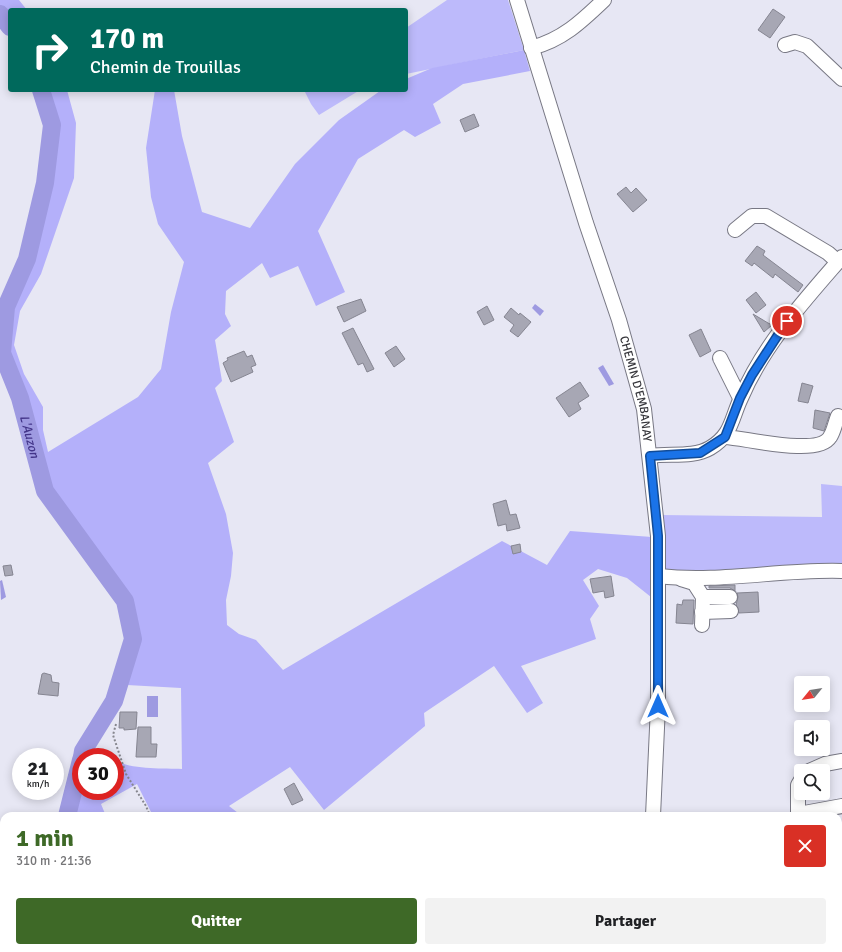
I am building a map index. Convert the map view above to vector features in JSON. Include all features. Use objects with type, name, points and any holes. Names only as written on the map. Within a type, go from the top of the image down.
[{"type":"street","name":"CHEMIN D'EMBANAY","points":[[517,0],[621,328],[644,409],[658,536],[659,576],[658,706],[653,812]]},
{"type":"street","points":[[531,48],[565,35],[604,0]]},
{"type":"street","points":[[785,45],[795,42],[807,46],[842,79]]},
{"type":"street","points":[[650,456],[700,453],[725,437],[740,398],[752,375],[787,321],[840,259],[766,216],[752,216],[735,230]]},
{"type":"street","points":[[720,358],[740,398]]},
{"type":"street","points":[[725,437],[803,447],[820,444],[830,438],[838,416]]},
{"type":"street","points":[[676,578],[842,571]]},
{"type":"street","points":[[659,576],[676,578],[694,583],[703,597],[702,618],[731,611]]},
{"type":"street","points":[[703,597],[730,596]]},
{"type":"street","points":[[825,764],[842,761]]},
{"type":"street","points":[[798,800],[798,812]]},
{"type":"street","points":[[809,812],[842,806]]},
{"type":"path","points":[[116,724],[113,735],[126,774],[148,812]]},
{"type":"shaded area","points":[[0,0],[19,0],[25,8],[8,8],[8,17],[0,7]]},
{"type":"shaded area","points":[[447,0],[508,0],[524,50],[408,74],[408,27]]},
{"type":"shaded area","points":[[524,50],[530,71],[463,84],[433,104],[441,123],[415,137],[404,130],[358,159],[318,231],[345,292],[316,306],[298,266],[270,278],[262,263],[226,291],[225,314],[231,326],[215,340],[222,381],[215,388],[234,442],[208,463],[226,514],[233,553],[231,576],[226,600],[227,625],[239,634],[256,640],[283,670],[502,541],[547,565],[570,531],[652,537],[651,597],[627,578],[598,569],[583,580],[599,606],[590,619],[596,639],[521,666],[543,703],[527,713],[494,666],[424,713],[425,726],[324,810],[290,767],[229,806],[237,812],[151,812],[137,784],[124,791],[124,764],[138,767],[182,769],[181,688],[127,685],[139,637],[129,599],[48,488],[24,398],[7,351],[10,308],[31,258],[48,182],[56,123],[46,92],[68,92],[76,123],[74,178],[41,274],[20,311],[14,345],[24,374],[43,407],[43,430],[48,452],[138,397],[161,369],[171,312],[184,262],[158,224],[151,197],[146,148],[155,92],[174,92],[182,136],[202,212],[250,228],[295,164],[339,120],[379,92],[408,92],[408,78],[432,68]]},
{"type":"shaded area","points":[[305,92],[357,92],[319,115]]},
{"type":"shaded area","points":[[535,304],[544,311],[540,316],[532,308]]},
{"type":"shaded area","points":[[603,365],[614,384],[609,386],[598,368]]},
{"type":"shaded area","points":[[821,484],[842,486],[842,567],[671,573],[666,570],[661,515],[822,517]]},
{"type":"shaded area","points":[[2,580],[6,597],[1,600],[0,581]]},
{"type":"shaded area","points":[[147,696],[158,696],[158,717],[147,717]]},
{"type":"shaded area","points":[[76,800],[108,800],[101,804],[104,812],[74,812]]},
{"type":"building","points":[[773,9],[785,17],[770,38],[758,30]]},
{"type":"building","points":[[474,114],[479,126],[465,132],[460,120]]},
{"type":"building","points":[[626,187],[631,193],[636,188],[647,200],[633,212],[617,194]]},
{"type":"building","points":[[757,246],[765,251],[763,255],[803,285],[798,292],[775,274],[773,278],[754,263],[752,266],[745,261]]},
{"type":"building","points":[[756,292],[766,305],[756,313],[746,300]]},
{"type":"building","points":[[361,299],[366,311],[344,322],[337,307]]},
{"type":"building","points":[[487,306],[494,320],[484,325],[477,312]]},
{"type":"building","points":[[511,308],[531,322],[518,337],[510,331],[514,325],[504,317]]},
{"type":"building","points":[[753,314],[768,323],[772,325],[764,332]]},
{"type":"building","points":[[353,328],[374,369],[367,372],[363,363],[358,365],[342,333]]},
{"type":"building","points":[[701,329],[711,351],[700,357],[689,335]]},
{"type":"building","points":[[396,346],[405,359],[394,367],[385,353]]},
{"type":"building","points":[[244,351],[247,357],[252,355],[256,365],[251,367],[253,372],[231,382],[223,363],[228,360],[227,358]]},
{"type":"building","points":[[580,382],[589,396],[578,403],[581,409],[569,417],[556,398]]},
{"type":"building","points":[[802,383],[813,386],[808,403],[798,401]]},
{"type":"building","points":[[815,410],[830,413],[824,431],[813,428]]},
{"type":"building","points":[[506,500],[510,515],[516,514],[520,528],[507,531],[506,524],[498,526],[493,504]]},
{"type":"building","points":[[520,544],[521,552],[513,554],[511,546]]},
{"type":"building","points":[[11,565],[13,575],[5,576],[3,566]]},
{"type":"building","points":[[611,576],[614,596],[605,598],[604,591],[593,593],[590,579]]},
{"type":"building","points":[[735,585],[735,591],[730,588],[709,588],[709,586]]},
{"type":"building","points":[[758,592],[759,612],[739,613],[736,605],[738,597],[737,593]]},
{"type":"building","points":[[683,600],[694,600],[693,624],[676,623],[677,604],[682,605]]},
{"type":"building","points":[[44,673],[51,675],[52,682],[59,683],[58,696],[38,694],[42,674]]},
{"type":"building","points":[[120,712],[137,712],[136,729],[124,730],[124,728],[119,728]]},
{"type":"building","points":[[138,727],[151,727],[151,744],[157,744],[156,757],[136,757]]},
{"type":"building","points":[[294,783],[303,800],[292,805],[284,789]]},
{"type":"waterway","name":"L'Auzon","points":[[0,14],[8,24]]},
{"type":"waterway","name":"L'Auzon","points":[[42,92],[52,125],[45,183],[27,259],[6,307],[2,353],[20,398],[45,491],[125,601],[133,639],[114,701],[85,748]]},
{"type":"waterway","name":"L'Auzon","points":[[68,812],[72,796]]},
{"type":"route","points":[[658,706],[658,536],[650,456],[659,454],[700,453],[711,448],[725,437],[740,398],[752,375],[787,321]]}]
